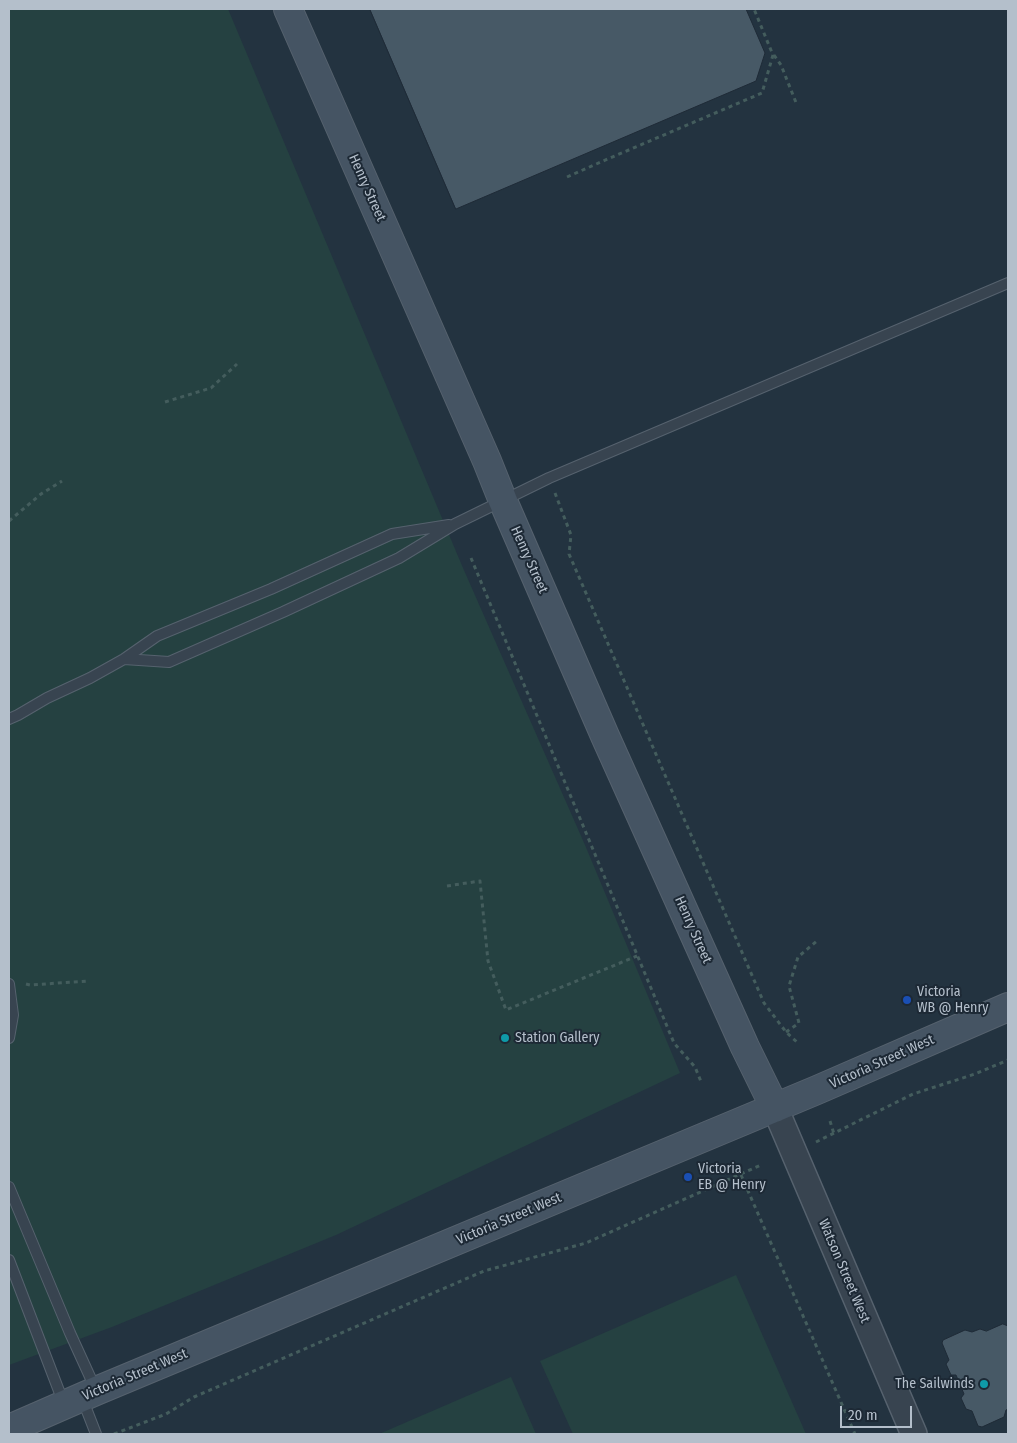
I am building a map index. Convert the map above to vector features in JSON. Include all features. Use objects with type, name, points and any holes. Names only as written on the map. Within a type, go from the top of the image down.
[{"type":"main road","name":"Henry Street","points":[[288,9],[483,452],[605,736],[745,1047],[775,1108]]},
{"type":"main road","name":"Victoria Street West","points":[[9,1429],[775,1108],[1008,1007]]},
{"type":"street","name":"Watson Street West","points":[[775,1108],[914,1434]]},
{"type":"lane","points":[[124,659],[169,662],[399,558],[455,524],[549,478],[1008,283]]},
{"type":"lane","points":[[9,719],[124,659],[157,636],[271,589],[392,534],[455,524]]},
{"type":"lane","points":[[9,984],[13,1015],[9,1038]]},
{"type":"lane","points":[[9,1187],[70,1333],[81,1398]]},
{"type":"lane","points":[[9,1260],[81,1398],[96,1434]]},
{"type":"path","points":[[754,9],[773,55],[781,65],[797,105]]},
{"type":"path","points":[[567,177],[762,93],[773,55]]},
{"type":"path","points":[[165,402],[210,388],[237,364]]},
{"type":"path","points":[[549,478],[571,535],[569,554],[764,1003],[786,1032],[798,1043]]},
{"type":"path","points":[[9,521],[41,494],[62,481]]},
{"type":"path","points":[[471,558],[674,1043],[695,1067],[702,1084]]},
{"type":"path","points":[[448,886],[480,881],[488,961],[506,1010],[636,956]]},
{"type":"path","points":[[786,1032],[800,1023],[789,986],[798,958],[818,940]]},
{"type":"path","points":[[23,983],[30,985],[88,981]]},
{"type":"path","points":[[816,1142],[913,1094],[976,1074],[1008,1060]]},
{"type":"path","points":[[830,1121],[834,1134]]},
{"type":"path","points":[[114,1434],[166,1414],[194,1396],[484,1271],[586,1243],[761,1166]]},
{"type":"path","points":[[742,1175],[855,1434]]},
{"type":"green space","points":[[9,9],[228,9],[463,568],[585,845],[680,1073],[336,1235],[112,1327],[9,1365]]},
{"type":"green space","points":[[736,1275],[806,1434],[573,1434],[540,1361]]},
{"type":"green space","points":[[511,1377],[536,1434],[379,1434]]},
{"type":"building","points":[[370,9],[746,9],[765,53],[756,81],[456,209]]},
{"type":"building","name":"The Sailwinds","points":[[1003,1324],[1008,1326],[1008,1409],[1004,1417],[982,1427],[978,1426],[972,1411],[966,1409],[961,1398],[964,1394],[956,1375],[951,1375],[946,1364],[949,1360],[942,1343],[943,1340],[965,1330],[972,1332],[980,1329],[986,1331]]},
{"type":"place","name":"Victoria WB @ Henry","points":[[907,1000]]},
{"type":"place","name":"Station Gallery","points":[[505,1038]]},
{"type":"place","name":"Victoria EB @ Henry","points":[[688,1177]]},
{"type":"place","name":"The Sailwinds","points":[[984,1384]]}]
